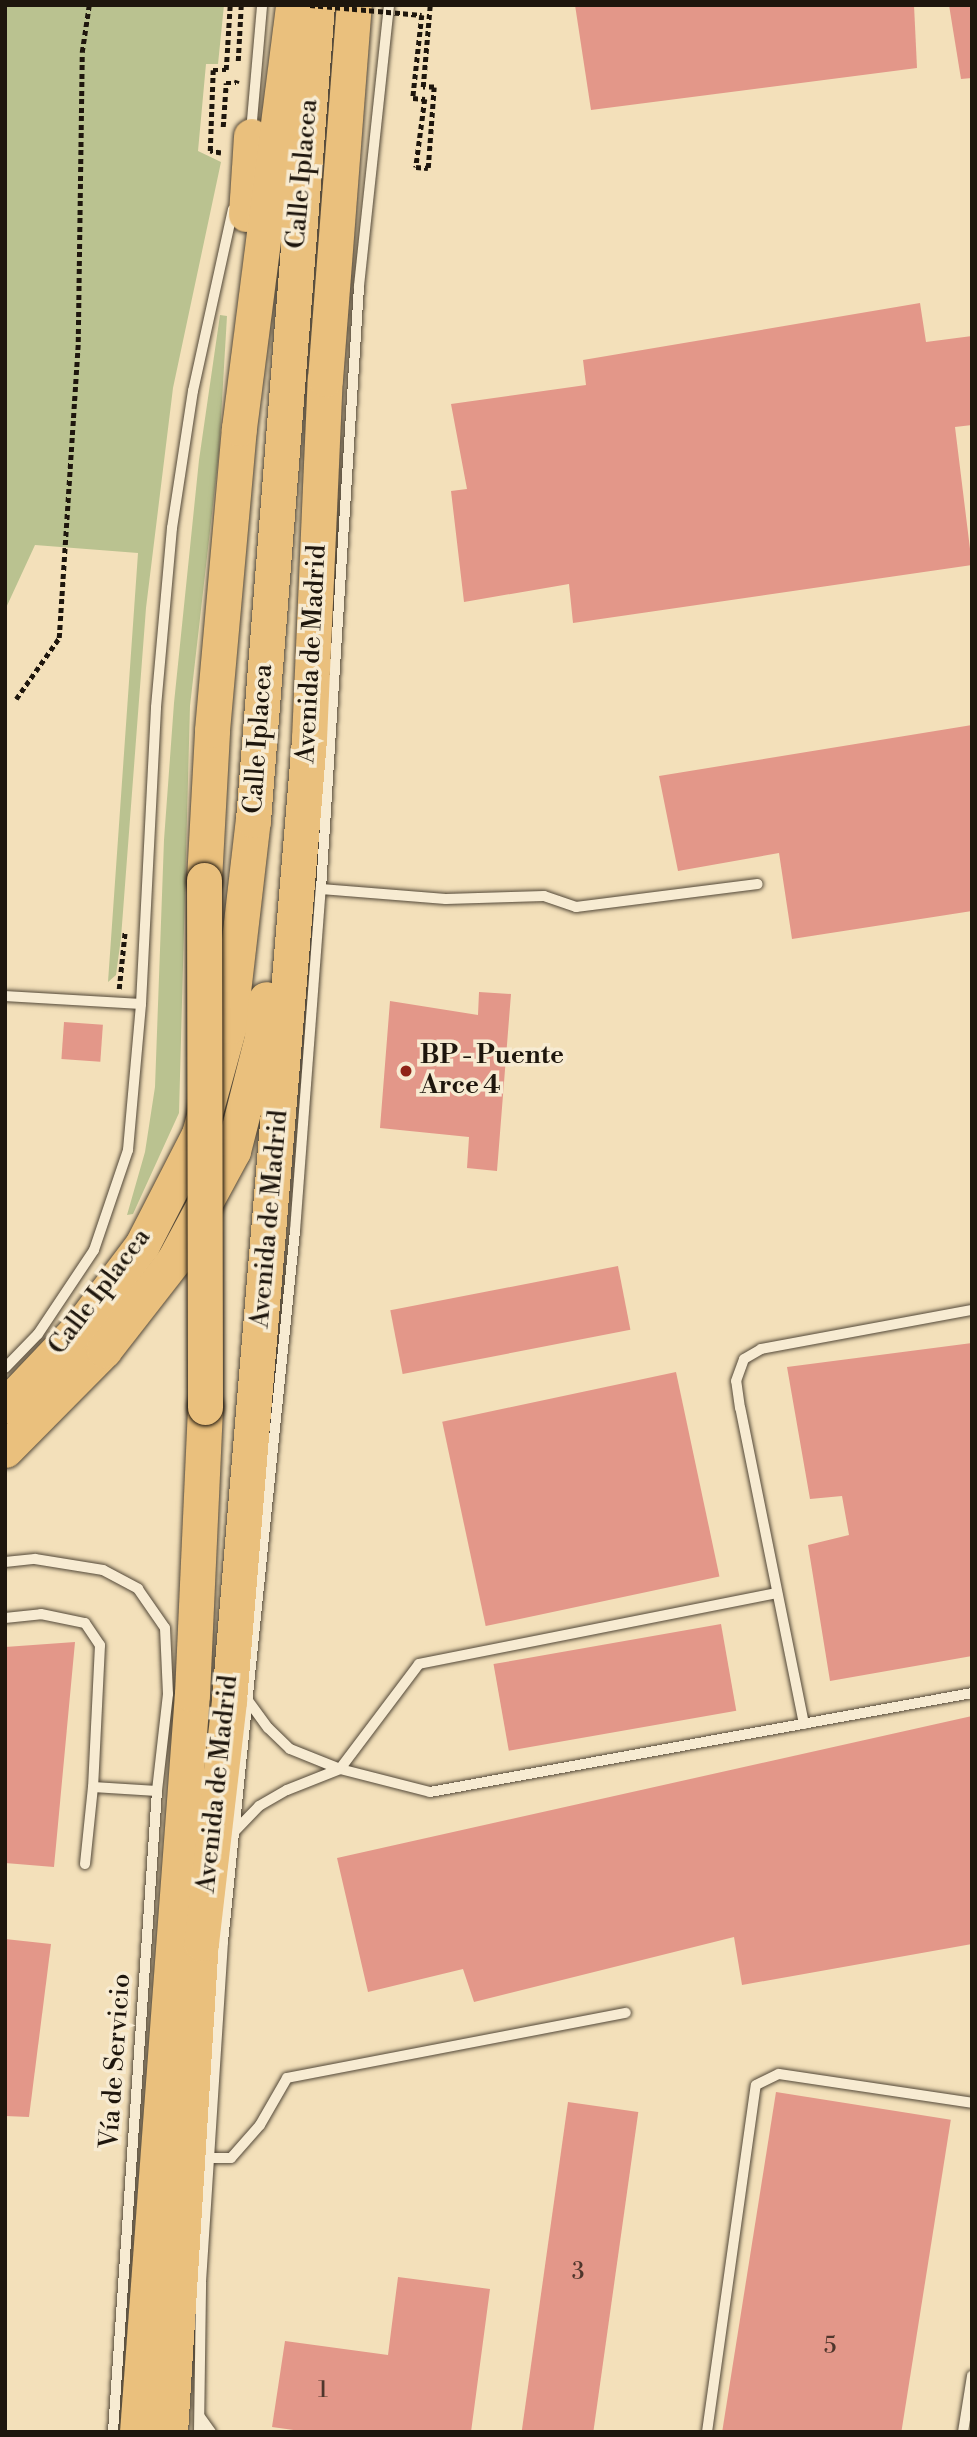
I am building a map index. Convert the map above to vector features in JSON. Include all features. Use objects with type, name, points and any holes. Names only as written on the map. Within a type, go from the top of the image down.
[{"type":"main road","name":"Avenida de Madrid","points":[[137,2432],[192,1694],[205,1407],[204,880],[212,730],[239,428],[293,5]]},
{"type":"main road","name":"Calle Iplacea","points":[[5,1406],[80,1327],[142,1245],[199,1134],[229,1026],[253,820],[317,5]]},
{"type":"main road","name":"Avenida de Madrid","points":[[185,2424],[201,1942],[229,1700],[309,739],[325,379],[354,5]]},
{"type":"main road","points":[[232,135],[240,316],[239,428]]},
{"type":"main road","name":"Calle Iplacea","points":[[5,1450],[104,1350],[174,1260],[233,1151],[262,1037],[325,379]]},
{"type":"lane","points":[[5,1368],[37,1335],[94,1250],[128,1150],[141,1004],[156,707],[172,528],[232,135],[261,5]]},
{"type":"lane","points":[[185,2424],[201,2282],[234,1832],[295,1231],[321,889],[359,286],[389,5]]},
{"type":"lane","points":[[321,889],[446,899],[544,896],[576,907],[758,884]]},
{"type":"lane","points":[[5,996],[141,1004]]},
{"type":"lane","points":[[804,1724],[740,1408],[736,1381],[744,1359],[761,1349],[972,1310]]},
{"type":"lane","name":"Vía de Servicio","points":[[5,1562],[35,1559],[103,1570],[138,1588],[165,1628],[168,1695],[157,1791],[113,2432]]},
{"type":"lane","points":[[234,1832],[260,1806],[287,1790],[340,1769],[419,1664],[777,1593]]},
{"type":"lane","points":[[5,1618],[41,1614],[85,1623],[100,1645],[93,1787],[85,1864]]},
{"type":"lane","points":[[247,1699],[268,1728],[290,1749],[340,1769],[430,1792],[972,1693]]},
{"type":"lane","points":[[93,1787],[157,1791]]},
{"type":"lane","points":[[209,2158],[231,2158],[260,2125],[287,2078],[626,2013]]},
{"type":"lane","points":[[707,2432],[756,2085],[779,2074],[972,2103]]},
{"type":"lane","points":[[963,2432],[972,2376]]},
{"type":"lane","points":[[185,2424],[199,2432]]},
{"type":"lane","points":[[185,2424],[211,2432]]},
{"type":"path","points":[[16,699],[59,638],[78,342],[82,52],[89,5]]},
{"type":"path","points":[[230,5],[226,70],[214,70],[210,151],[221,153],[232,135],[226,83],[236,83],[241,5]]},
{"type":"path","points":[[310,5],[422,15],[413,98],[425,99],[416,167],[428,168],[434,87],[423,87],[430,5]]},
{"type":"green space","points":[[5,5],[224,5],[218,64],[206,64],[198,151],[221,162],[173,388],[146,608],[121,938],[116,975],[108,982],[138,553],[35,545],[5,610]]},
{"type":"green space","points":[[220,315],[227,316],[219,452],[190,706],[179,1113],[133,1214],[127,1215],[145,1152],[155,1087],[164,840],[174,703],[199,460]]},
{"type":"building","points":[[575,5],[914,5],[917,68],[591,110]]},
{"type":"building","points":[[949,5],[972,5],[972,78],[961,79]]},
{"type":"building","points":[[920,303],[926,342],[972,336],[972,425],[955,427],[972,565],[573,623],[569,584],[464,602],[451,491],[467,489],[451,404],[586,385],[583,360]]},
{"type":"building","points":[[972,725],[972,911],[792,939],[779,853],[678,871],[659,776]]},
{"type":"building","points":[[479,992],[511,994],[497,1171],[467,1168],[469,1137],[380,1128],[390,1001],[478,1015]]},
{"type":"building","points":[[64,1022],[103,1025],[100,1062],[61,1059]]},
{"type":"building","points":[[618,1266],[630,1330],[403,1374],[390,1310]]},
{"type":"building","points":[[972,1343],[972,1656],[830,1681],[808,1545],[849,1535],[842,1496],[810,1499],[787,1367]]},
{"type":"building","points":[[676,1372],[719,1576],[486,1626],[442,1422]]},
{"type":"building","points":[[721,1624],[736,1711],[509,1751],[494,1664]]},
{"type":"building","points":[[75,1642],[54,1867],[5,1863],[5,1647]]},
{"type":"building","points":[[972,1716],[972,1944],[742,1985],[734,1937],[474,2002],[463,1969],[368,1992],[337,1858]]},
{"type":"building","points":[[5,1939],[51,1944],[29,2117],[5,2116]]},
{"type":"building","points":[[776,2092],[951,2120],[901,2432],[722,2431]]},
{"type":"building","points":[[568,2102],[638,2112],[593,2432],[522,2432]]},
{"type":"building","points":[[398,2277],[490,2289],[471,2432],[308,2432],[272,2427],[285,2341],[388,2355]]},
{"type":"place","name":"BP - Puente Arce 4","points":[[406,1071]]}]
